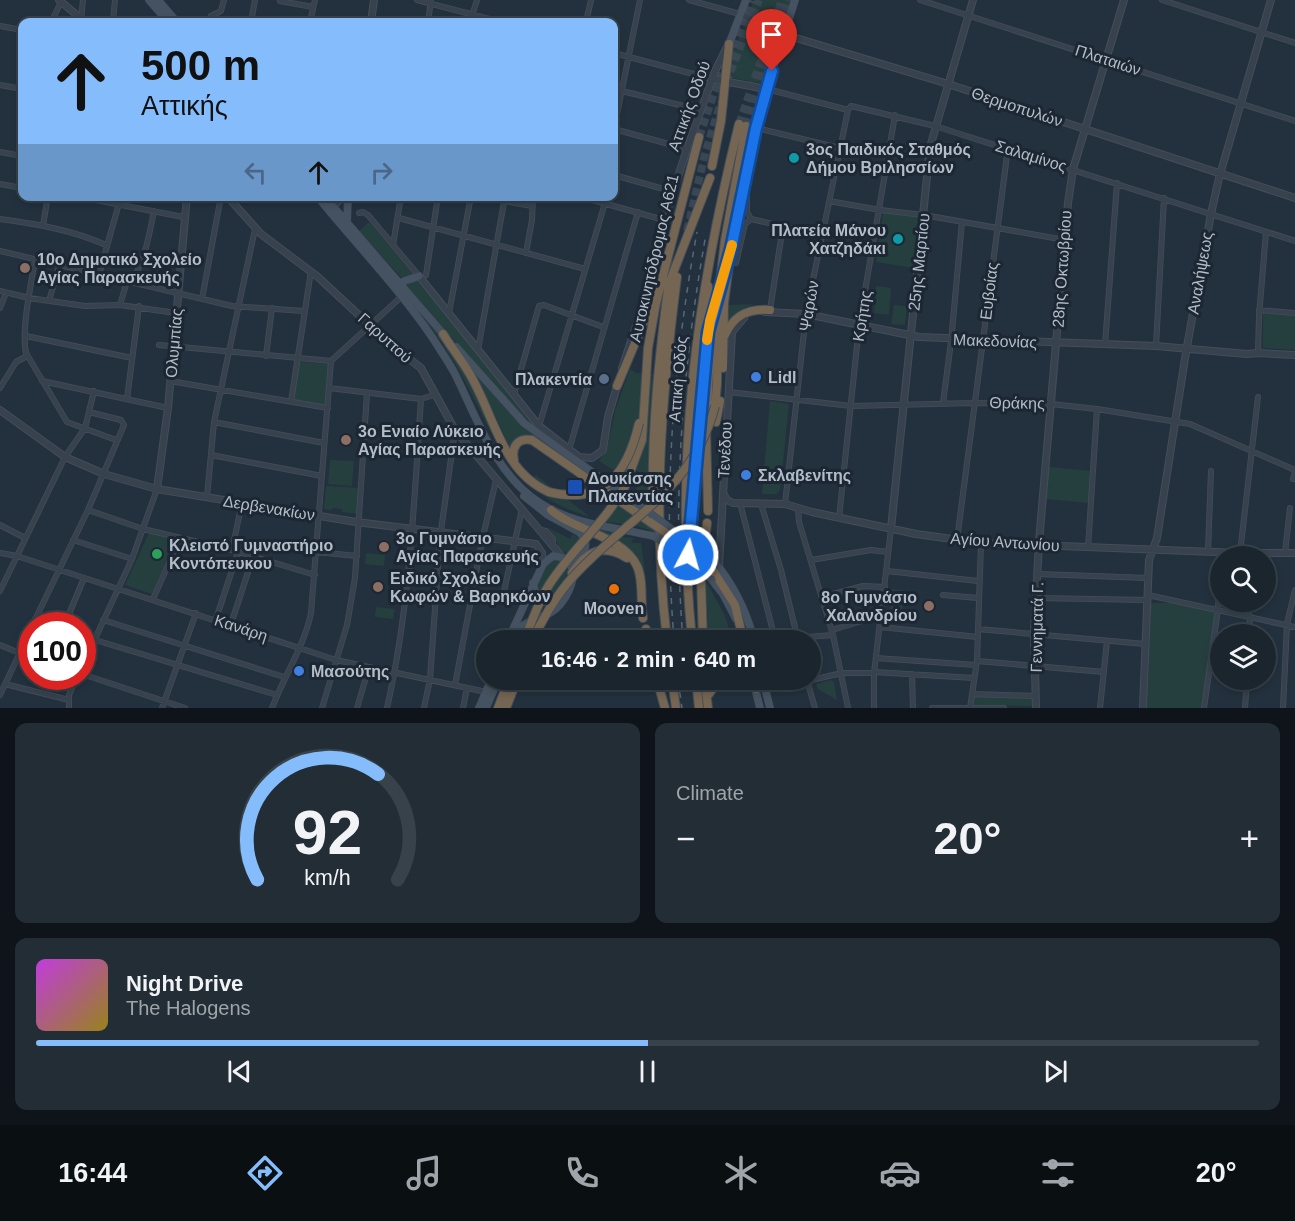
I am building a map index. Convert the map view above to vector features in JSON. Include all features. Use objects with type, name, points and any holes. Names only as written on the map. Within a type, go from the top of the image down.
[{"type":"highway","points":[[712,166],[721,121],[729,44]]},
{"type":"highway","name":"Αττική Οδός","points":[[691,630],[687,571],[686,463],[697,337],[708,265],[742,125],[721,270],[718,308],[717,407]]},
{"type":"highway","name":"Αυτοκινητόδρομος Α621","points":[[642,423],[648,348],[669,279],[699,137]]},
{"type":"highway","points":[[538,630],[570,580],[656,502],[692,461],[706,435],[717,407],[724,338],[725,290],[746,176]]},
{"type":"highway","points":[[617,386],[669,279],[710,178]]},
{"type":"highway","points":[[687,571],[710,321],[732,264],[731,249]]},
{"type":"highway","points":[[708,265],[711,344],[706,426],[708,511]]},
{"type":"highway","points":[[528,630],[548,586],[620,496],[637,457],[655,342],[669,279]]},
{"type":"highway","name":"Αττική Οδός","points":[[666,630],[659,516],[661,419],[666,364],[669,279]]},
{"type":"highway","points":[[724,338],[731,324],[739,316],[755,309],[770,310]]},
{"type":"highway","points":[[443,334],[473,380],[511,461],[531,482],[549,492],[580,494],[598,489],[613,480],[626,463],[642,423]]},
{"type":"highway","points":[[517,469],[513,455],[514,447],[522,439],[532,440],[650,518],[690,549],[715,573],[735,605],[739,630]]},
{"type":"highway","points":[[551,510],[570,523],[620,548],[635,563],[640,579],[643,618]]},
{"type":"highway","points":[[703,630],[701,578],[707,523]]},
{"type":"highway","points":[[572,573],[583,559],[594,552],[616,552],[635,563]]},
{"type":"highway","points":[[735,618],[738,630]]},
{"type":"highway","points":[[498,708],[505,690]]},
{"type":"highway","points":[[506,708],[513,690]]},
{"type":"highway","points":[[660,690],[665,708]]},
{"type":"highway","points":[[673,690],[676,708]]},
{"type":"highway","points":[[697,690],[699,708]]},
{"type":"main road","points":[[149,0],[163,18]]},
{"type":"main road","points":[[158,0],[174,18]]},
{"type":"main road","name":"Αττικής Οδού","points":[[729,44],[746,0]]},
{"type":"main road","points":[[746,176],[756,128],[795,0]]},
{"type":"main road","points":[[322,201],[347,223],[524,423],[650,518],[711,559],[723,594],[735,618]]},
{"type":"main road","points":[[328,201],[332,210],[445,357],[497,459],[520,492],[536,507],[584,537],[586,544],[584,552],[578,558],[565,559],[553,556],[543,564],[512,630]]},
{"type":"main road","points":[[345,201],[347,223]]},
{"type":"main road","points":[[399,284],[423,276]]},
{"type":"main road","points":[[514,482],[526,494],[551,510],[592,524],[653,536],[686,554],[715,573],[740,600],[750,630]]},
{"type":"main road","points":[[521,630],[524,625],[554,610],[564,598],[572,573],[571,566],[565,559]]},
{"type":"main road","points":[[533,584],[536,595],[547,603],[556,603],[564,598]]},
{"type":"main road","points":[[486,708],[494,690]]},
{"type":"main road","points":[[756,690],[760,708]]},
{"type":"main road","points":[[766,690],[770,708]]},
{"type":"main road","points":[[479,708],[486,692]]},
{"type":"street","points":[[82,18],[83,0]]},
{"type":"street","points":[[113,18],[115,0]]},
{"type":"street","points":[[212,16],[222,9],[224,0]]},
{"type":"street","points":[[252,18],[255,0]]},
{"type":"street","points":[[311,18],[315,0]]},
{"type":"street","points":[[372,18],[374,0]]},
{"type":"street","points":[[417,0],[486,18]]},
{"type":"street","points":[[471,18],[477,0]]},
{"type":"street","points":[[587,18],[591,0]]},
{"type":"street","points":[[618,110],[640,0]]},
{"type":"street","points":[[689,0],[740,14]]},
{"type":"street","name":"Πλαταιών","points":[[920,0],[1295,121]]},
{"type":"street","name":"25ης Μαρτίου","points":[[891,529],[930,147],[973,0]]},
{"type":"street","name":"28ης Οκτωβρίου","points":[[1039,546],[1073,169],[1124,0]]},
{"type":"street","points":[[1162,0],[1295,43]]},
{"type":"street","name":"Αναλήψεως","points":[[1143,708],[1149,557],[1157,538],[1211,214],[1220,174],[1271,0]]},
{"type":"street","points":[[53,18],[60,1],[79,18]]},
{"type":"street","points":[[280,1],[313,7]]},
{"type":"street","points":[[429,18],[431,2]]},
{"type":"street","name":"Θερμοπυλών","points":[[740,14],[783,34],[948,84],[1295,198]]},
{"type":"street","points":[[0,26],[18,29]]},
{"type":"street","name":"Αττικής Οδού","points":[[569,450],[579,457],[589,459],[603,450],[608,417],[624,357],[648,290],[664,220],[700,110],[729,44]]},
{"type":"street","points":[[618,54],[712,79],[767,89],[848,110]]},
{"type":"street","points":[[0,85],[18,88]]},
{"type":"street","points":[[622,91],[700,110]]},
{"type":"street","name":"Σαλαμίνος","points":[[848,110],[852,105],[935,126],[1295,241]]},
{"type":"street","name":"Ψαρών","points":[[785,504],[806,314],[848,110]]},
{"type":"street","name":"Κρήτης","points":[[838,518],[859,326],[896,116]]},
{"type":"street","points":[[756,128],[840,148]]},
{"type":"street","points":[[618,130],[687,149]]},
{"type":"street","name":"Ευβοίας","points":[[957,540],[1008,148]]},
{"type":"street","points":[[0,152],[18,155]]},
{"type":"street","points":[[618,176],[674,192]]},
{"type":"street","points":[[746,176],[747,212],[751,219],[822,235]]},
{"type":"street","points":[[1106,345],[1117,183]]},
{"type":"street","points":[[0,184],[18,187]]},
{"type":"street","points":[[1156,346],[1164,198]]},
{"type":"street","points":[[43,225],[47,201]]},
{"type":"street","points":[[100,201],[183,217],[186,220]]},
{"type":"street","points":[[99,275],[120,201]]},
{"type":"street","name":"Ολυμπίας","points":[[157,489],[168,408],[187,201]]},
{"type":"street","points":[[202,299],[220,201]]},
{"type":"street","name":"Γαρυττού","points":[[231,201],[255,229],[311,271],[421,368],[455,430],[565,559]]},
{"type":"street","points":[[234,205],[235,201]]},
{"type":"street","points":[[332,210],[346,201]]},
{"type":"street","points":[[393,245],[401,201]]},
{"type":"street","points":[[423,276],[437,201]]},
{"type":"street","points":[[449,313],[470,201]]},
{"type":"street","points":[[478,350],[505,201]]},
{"type":"street","points":[[513,201],[532,206]]},
{"type":"street","points":[[525,253],[532,220],[532,201]]},
{"type":"street","points":[[539,426],[573,316],[602,201],[664,220]]},
{"type":"street","points":[[829,201],[1065,240]]},
{"type":"street","points":[[120,305],[129,282],[136,276],[146,249],[154,211]]},
{"type":"street","points":[[359,213],[363,212],[368,215],[423,276],[449,313],[539,426],[569,450],[638,212]]},
{"type":"street","points":[[399,218],[585,269]]},
{"type":"street","points":[[0,219],[43,225],[85,235],[106,245]]},
{"type":"street","points":[[732,264],[745,224],[751,219]]},
{"type":"street","points":[[943,403],[962,222]]},
{"type":"street","points":[[770,310],[783,226]]},
{"type":"street","points":[[207,497],[214,422],[255,229]]},
{"type":"street","points":[[1258,353],[1259,310],[1266,232]]},
{"type":"street","points":[[0,251],[232,306],[304,310]]},
{"type":"street","points":[[35,260],[29,298],[25,347],[27,356],[65,420],[116,440]]},
{"type":"street","points":[[49,301],[58,266]]},
{"type":"street","points":[[291,402],[311,271]]},
{"type":"street","points":[[0,291],[29,298],[94,307],[139,306],[176,313]]},
{"type":"street","points":[[0,308],[6,293]]},
{"type":"street","points":[[272,708],[309,623],[315,575],[331,361],[401,297]]},
{"type":"street","points":[[514,394],[537,307],[540,305],[603,327]]},
{"type":"street","points":[[128,399],[139,306]]},
{"type":"street","points":[[266,356],[272,308]]},
{"type":"street","name":"Μακεδονίας","points":[[770,310],[806,314],[912,336],[1057,344],[1156,346],[1222,351],[1247,350],[1258,353],[1295,355]]},
{"type":"street","points":[[1259,310],[1295,313]]},
{"type":"street","name":"Μακεδονίας","points":[[732,332],[739,322],[757,312],[806,314]]},
{"type":"street","name":"Τενέδου","points":[[715,573],[723,493],[732,332]]},
{"type":"street","points":[[26,336],[132,358]]},
{"type":"street","points":[[159,345],[331,361]]},
{"type":"street","points":[[0,388],[16,362],[27,356]]},
{"type":"street","points":[[42,381],[168,408]]},
{"type":"street","points":[[170,381],[328,408]]},
{"type":"street","points":[[329,388],[421,399],[435,395]]},
{"type":"street","points":[[0,591],[65,457],[84,429],[94,391]]},
{"type":"street","name":"Θράκης","points":[[729,392],[851,406],[975,403],[1051,404],[1097,409],[1191,424],[1295,471]]},
{"type":"street","points":[[322,708],[347,625],[356,578],[367,393]]},
{"type":"street","points":[[1241,546],[1258,397]]},
{"type":"street","points":[[387,708],[413,530],[421,399]]},
{"type":"street","points":[[1088,548],[1097,409]]},
{"type":"street","name":"Δερβενακίων","points":[[0,410],[65,457],[104,474],[157,489],[413,530],[536,544]]},
{"type":"street","points":[[38,612],[88,510],[124,422],[89,412]]},
{"type":"street","points":[[214,422],[324,443]]},
{"type":"street","points":[[424,708],[430,679],[440,538],[455,430]]},
{"type":"street","points":[[211,456],[322,476]]},
{"type":"street","points":[[1208,552],[1211,471]]},
{"type":"street","points":[[1293,480],[1295,471]]},
{"type":"street","points":[[455,685],[496,480]]},
{"type":"street","points":[[96,638],[132,559],[157,489]]},
{"type":"street","name":"Αγίου Αντωνίου","points":[[723,493],[731,502],[785,504],[891,529],[981,543],[1208,552]]},
{"type":"street","points":[[232,550],[242,503]]},
{"type":"street","points":[[740,503],[770,630]]},
{"type":"street","points":[[761,504],[783,577],[795,630]]},
{"type":"street","points":[[798,508],[799,522],[833,632],[848,708]]},
{"type":"street","points":[[1285,553],[1290,508]]},
{"type":"street","points":[[503,596],[522,509]]},
{"type":"street","points":[[88,510],[143,529],[232,550],[315,575]]},
{"type":"street","points":[[0,525],[25,538]]},
{"type":"street","points":[[874,708],[874,673],[891,529]]},
{"type":"street","points":[[542,532],[536,544],[542,553],[543,564]]},
{"type":"street","points":[[153,599],[180,538]]},
{"type":"street","points":[[73,540],[132,559]]},
{"type":"street","points":[[970,708],[978,637],[981,543]]},
{"type":"street","name":"Γεννηματά Γ.","points":[[1036,708],[1034,633],[1039,546]]},
{"type":"street","points":[[811,560],[871,550],[888,552]]},
{"type":"street","points":[[216,619],[238,552]]},
{"type":"street","points":[[316,552],[357,556]]},
{"type":"street","name":"Κανάρη","points":[[0,553],[17,556],[216,619],[336,660],[486,692]]},
{"type":"street","name":"Αγίου Αντωνίου","points":[[1276,553],[1295,553]]},
{"type":"street","points":[[231,624],[253,557]]},
{"type":"street","points":[[887,571],[978,581]]},
{"type":"street","points":[[1038,574],[1148,578]]},
{"type":"street","points":[[70,612],[84,578]]},
{"type":"street","points":[[822,597],[863,585],[885,587]]},
{"type":"street","points":[[1282,708],[1287,624],[1295,590]]},
{"type":"street","points":[[943,595],[978,598]]},
{"type":"street","points":[[1036,598],[1148,597],[1210,608]]},
{"type":"street","points":[[1204,708],[1218,612]]},
{"type":"street","points":[[1232,612],[1295,627]]},
{"type":"street","points":[[162,708],[196,613]]},
{"type":"street","points":[[821,634],[882,615]]},
{"type":"street","points":[[1250,616],[1250,624]]},
{"type":"street","points":[[103,620],[284,677]]},
{"type":"street","points":[[880,627],[978,637]]},
{"type":"street","points":[[978,629],[1145,644]]},
{"type":"street","points":[[96,640],[277,695]]},
{"type":"street","points":[[1100,708],[1107,641]]},
{"type":"street","points":[[0,645],[18,652]]},
{"type":"street","points":[[0,694],[18,657]]},
{"type":"street","points":[[876,658],[1104,672]]},
{"type":"street","points":[[357,708],[369,667]]},
{"type":"street","points":[[821,677],[842,673],[874,673],[974,678]]},
{"type":"street","points":[[912,674],[913,708]]},
{"type":"street","points":[[96,679],[185,708]]},
{"type":"street","points":[[5,684],[69,700]]},
{"type":"street","points":[[463,708],[467,688]]},
{"type":"street","points":[[69,708],[71,690]]},
{"type":"street","points":[[810,690],[815,708]]},
{"type":"street","points":[[1245,708],[1246,690]]},
{"type":"street","points":[[972,694],[1036,696]]},
{"type":"street","points":[[932,708],[1004,708]]},
{"type":"green space","points":[[754,0],[792,0],[782,28],[749,13]]},
{"type":"green space","points":[[747,21],[778,38],[765,81],[761,83],[732,78],[729,75],[733,52]]},
{"type":"green space","points":[[883,212],[921,217],[919,228],[915,228],[914,235],[918,235],[914,268],[876,262]]},
{"type":"green space","points":[[369,222],[414,276],[404,279],[400,276],[359,231]]},
{"type":"green space","points":[[416,280],[421,283],[536,425],[534,426],[509,403],[407,286],[408,283]]},
{"type":"green space","points":[[876,286],[891,288],[889,315],[874,313]]},
{"type":"green space","points":[[754,304],[742,309],[728,320],[729,305]]},
{"type":"green space","points":[[894,305],[907,306],[905,325],[891,324]]},
{"type":"green space","points":[[1263,313],[1295,315],[1295,350],[1263,348]]},
{"type":"green space","points":[[424,315],[459,358],[516,471],[497,444],[461,374],[422,316]]},
{"type":"green space","points":[[299,362],[329,364],[326,406],[293,400]]},
{"type":"green space","points":[[468,363],[520,422],[539,438],[529,435],[522,436],[511,450],[483,389]]},
{"type":"green space","points":[[630,369],[636,373],[653,374],[649,450],[651,504],[636,494],[638,471],[625,467],[620,474],[599,461],[607,450],[615,411]]},
{"type":"green space","points":[[770,401],[789,404],[780,490],[776,494],[762,494]]},
{"type":"green space","points":[[330,460],[354,461],[352,486],[328,484]]},
{"type":"green space","points":[[1049,467],[1091,471],[1089,503],[1046,499]]},
{"type":"green space","points":[[536,475],[590,517],[557,504],[535,490],[528,484]]},
{"type":"green space","points":[[326,486],[360,488],[358,514],[342,512],[342,509],[324,509]]},
{"type":"green space","points":[[619,502],[670,537],[637,526],[602,521]]},
{"type":"green space","points":[[586,525],[624,533],[622,537],[634,538],[631,541],[633,543],[641,543],[645,572],[641,563],[628,550]]},
{"type":"green space","points":[[549,528],[570,539],[573,534],[581,540],[571,555],[560,550]]},
{"type":"green space","points":[[149,533],[175,540],[152,594],[125,585]]},
{"type":"green space","points":[[366,553],[385,555],[384,566],[365,564]]},
{"type":"green space","points":[[557,559],[566,565],[569,575],[551,601],[538,594],[538,583],[541,572],[547,564]]},
{"type":"green space","points":[[706,581],[724,614],[730,630],[708,630]]},
{"type":"green space","points":[[891,589],[905,591],[904,600],[890,599]]},
{"type":"green space","points":[[891,600],[903,601],[902,622],[889,620]]},
{"type":"green space","points":[[1151,603],[1171,603],[1215,612],[1214,624],[1210,624],[1210,651],[1202,708],[1147,708]]},
{"type":"green space","points":[[376,607],[395,609],[393,619],[375,617]]},
{"type":"green space","points":[[831,680],[834,682],[837,700],[820,690],[821,683]]},
{"type":"green space","points":[[974,696],[1033,699],[1033,706],[973,705]]},
{"type":"tunnel","points":[[699,137],[720,76],[751,0]]},
{"type":"tunnel","points":[[726,83],[759,0]]},
{"type":"tunnel","points":[[739,124],[782,0]]},
{"type":"tunnel","points":[[746,126],[763,69],[788,0]]},
{"type":"tunnel","points":[[687,231],[705,154],[721,102]]},
{"type":"railway","points":[[673,630],[669,537],[672,435],[681,333],[697,232]]},
{"type":"railway","points":[[682,630],[679,538],[681,436],[691,335],[706,234]]},
{"type":"railway","points":[[679,690],[682,708]]},
{"type":"slow traffic","points":[[707,340],[710,321],[732,245]]},
{"type":"place","name":"3ος Παιδικός Σταθμός Δήμου Βριλησσίων","points":[[794,158]]},
{"type":"place","name":"Πλατεία Μάνου Χατζηδάκι","points":[[898,239]]},
{"type":"place","name":"10ο Δημοτικό Σχολείο Αγίας Παρασκευής","points":[[25,268]]},
{"type":"place","name":"Lidl","points":[[756,377]]},
{"type":"place","name":"Πλακεντία","points":[[604,379]]},
{"type":"place","name":"3ο Ενιαίο Λύκειο Αγίας Παρασκευής","points":[[346,440]]},
{"type":"place","name":"Σκλαβενίτης","points":[[746,475]]},
{"type":"place","name":"Δουκίσσης Πλακεντίας","points":[[575,487]]},
{"type":"place","name":"3ο Γυμνάσιο Αγίας Παρασκευής","points":[[384,547]]},
{"type":"place","name":"Κλειστό Γυμναστήριο Κοντόπευκου","points":[[157,554]]},
{"type":"place","name":"Ειδικό Σχολείο Κωφών & Βαρηκόων","points":[[378,587]]},
{"type":"place","name":"Mooven","points":[[614,589]]},
{"type":"place","name":"8ο Γυμνάσιο Χαλανδρίου","points":[[929,606]]},
{"type":"place","name":"Μασούτης","points":[[299,671]]},
{"type":"route","points":[[688,555],[708,332],[731,249],[756,128],[772,71]]}]
